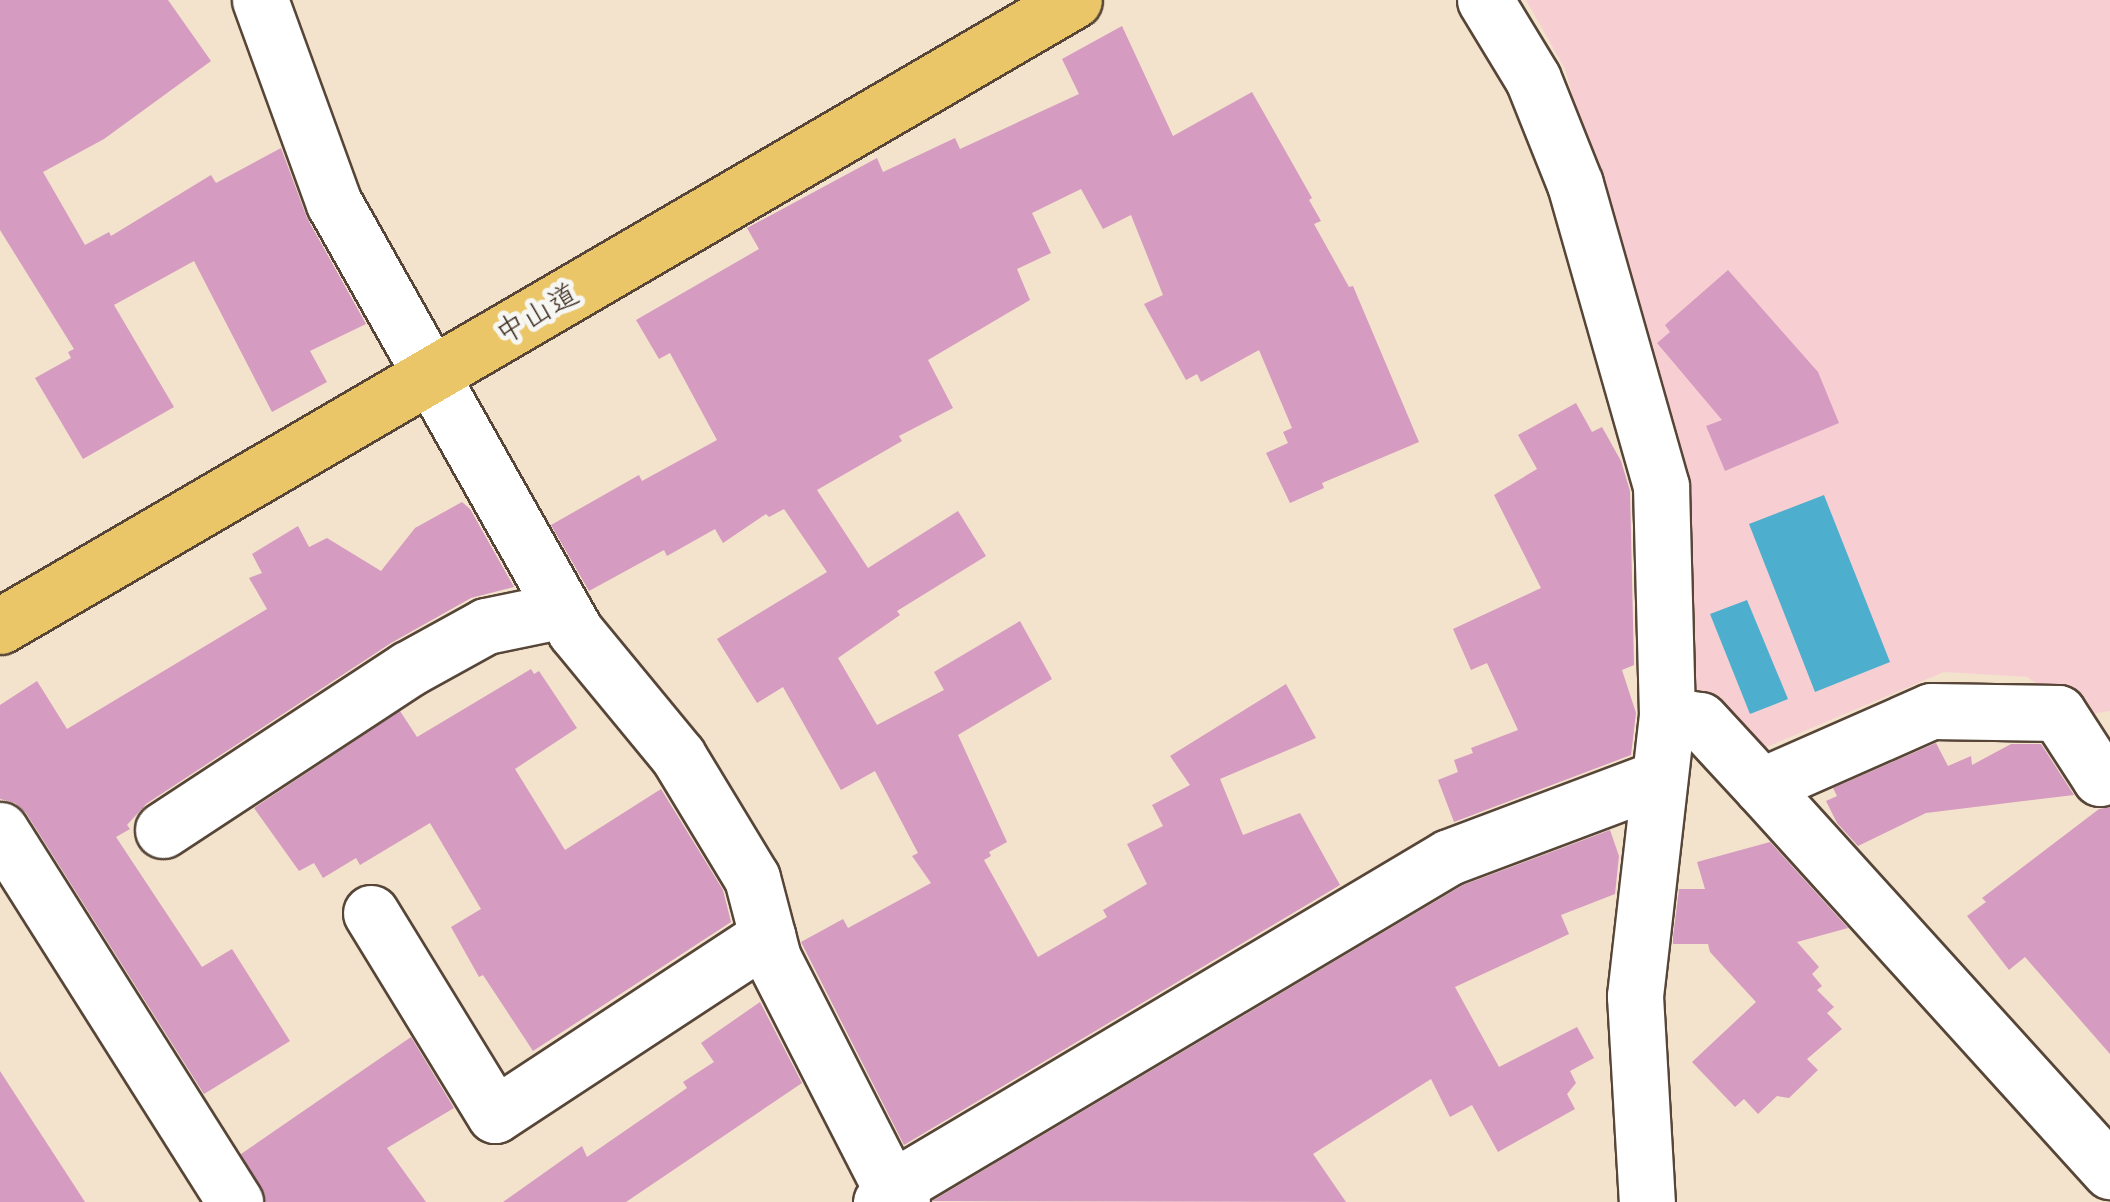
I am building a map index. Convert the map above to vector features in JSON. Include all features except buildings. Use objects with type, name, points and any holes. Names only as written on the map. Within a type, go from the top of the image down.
[{"type":"highway","name":"中山道","points":[[0,626],[1074,0]]},
{"type":"street","points":[[260,0],[334,204],[429,379],[563,610],[678,756],[752,878],[774,958],[892,1198],[1448,857],[1656,779]]},
{"type":"street","points":[[1485,0],[1533,79],[1575,184],[1661,486],[1666,715],[1656,779],[1636,996],[1648,1202]]},
{"type":"street","points":[[163,830],[424,660],[486,626],[563,610]]},
{"type":"street","points":[[1762,786],[1930,711],[2058,713],[2100,778],[2110,774]]},
{"type":"street","points":[[1666,715],[1700,720],[2110,1171]]},
{"type":"street","points":[[0,830],[234,1202]]},
{"type":"street","points":[[371,913],[494,1115],[768,936]]},
{"type":"shaded area","points":[[1526,0],[2110,0],[2110,711],[2084,715],[2027,677],[1944,672],[1755,752],[1675,665],[1689,497],[1565,69]]},
{"type":"water","points":[[1824,495],[1890,662],[1815,692],[1749,524]]},
{"type":"water","points":[[1747,600],[1788,699],[1750,714],[1710,614]]}]
